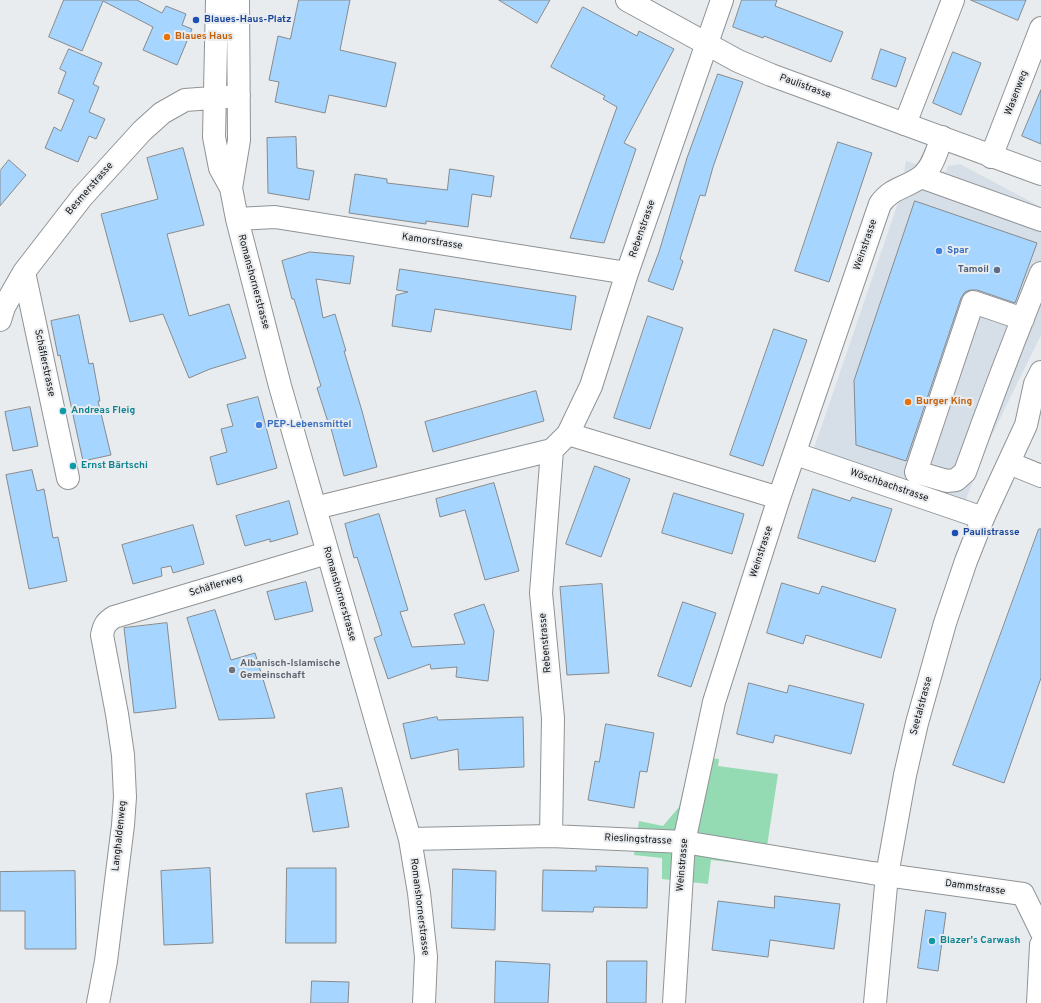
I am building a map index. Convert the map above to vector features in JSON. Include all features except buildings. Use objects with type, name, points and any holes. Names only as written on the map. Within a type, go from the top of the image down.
[{"type":"street","name":"Romanshornerstrasse","points":[[217,0],[214,96],[215,143],[220,168],[231,188],[237,219],[280,386],[410,839],[419,893],[426,957],[424,1003]]},
{"type":"street","name":"Romanshornerstrasse","points":[[231,188],[239,140],[238,0]]},
{"type":"street","name":"Paulistrasse","points":[[627,0],[738,60],[771,75],[1041,174]]},
{"type":"street","name":"Rebenstrasse","points":[[551,836],[553,718],[541,593],[552,450],[568,434],[592,386],[627,273],[722,0]]},
{"type":"street","points":[[905,124],[953,0]]},
{"type":"street","name":"Wasenweg","points":[[992,157],[1041,28]]},
{"type":"street","name":"Besmerstrasse","points":[[0,320],[4,307],[24,272],[82,197],[152,122],[171,106],[185,100],[214,96],[239,96]]},
{"type":"street","name":"Weinstrasse","points":[[674,1003],[684,842],[714,702],[780,498],[880,204],[891,191],[921,177],[932,163],[942,137]]},
{"type":"street","name":"Paulistrasse","points":[[992,157],[1041,188]]},
{"type":"street","points":[[921,177],[1041,220]]},
{"type":"street","name":"Kamorstrasse","points":[[237,219],[275,217],[627,273]]},
{"type":"street","name":"Schäflerstrasse","points":[[24,272],[68,478]]},
{"type":"street","points":[[1023,319],[973,302],[916,472],[947,481],[956,480],[965,472],[1001,371],[1023,319],[1041,274]]},
{"type":"street","name":"Seetalstrasse","points":[[875,1003],[887,875],[905,775],[917,722],[945,623],[983,518],[1010,463],[1026,425],[1034,384],[1041,372]]},
{"type":"street","name":"Seetalstrasse","points":[[1026,425],[1041,405]]},
{"type":"street","points":[[568,434],[780,498]]},
{"type":"street","points":[[315,508],[552,450]]},
{"type":"street","name":"Wöschbachstrasse","points":[[796,454],[983,518]]},
{"type":"street","points":[[1010,463],[1041,476]]},
{"type":"street","name":"Schäflerweg","points":[[106,621],[114,617],[327,553]]},
{"type":"street","name":"Langhaldenweg","points":[[98,1003],[106,961],[125,797],[123,755],[102,634],[103,626],[106,621]]},
{"type":"street","name":"Rieslingstrasse","points":[[410,839],[551,836],[684,842],[887,875]]},
{"type":"street","name":"Dammstrasse","points":[[887,875],[1023,894],[1041,931]]},
{"type":"street","points":[[1038,1003],[1041,946]]},
{"type":"shaded area","points":[[906,161],[946,172],[948,166],[960,164],[1041,207],[1041,335],[988,443],[965,502],[813,451],[900,197]]},
{"type":"green space","points":[[691,756],[719,759],[718,766],[778,774],[764,866],[711,860],[708,884],[662,879],[662,858],[634,855],[639,821],[663,826],[679,807]]},
{"type":"place","name":"Blaues-Haus-Platz","points":[[196,20]]},
{"type":"place","name":"Blaues Haus","points":[[167,37]]},
{"type":"place","name":"Spar","points":[[939,251]]},
{"type":"place","name":"Tamoil","points":[[997,270]]},
{"type":"place","name":"Burger King","points":[[908,402]]},
{"type":"place","name":"Andreas Fleig","points":[[63,411]]},
{"type":"place","name":"PEP-Lebensmittel","points":[[259,425]]},
{"type":"place","name":"Ernst Bärtschi","points":[[73,466]]},
{"type":"place","name":"Paulistrasse","points":[[955,533]]},
{"type":"place","name":"Albanisch-Islamische Gemeinschaft","points":[[232,670]]},
{"type":"place","name":"Blazer's Carwash","points":[[932,941]]}]
